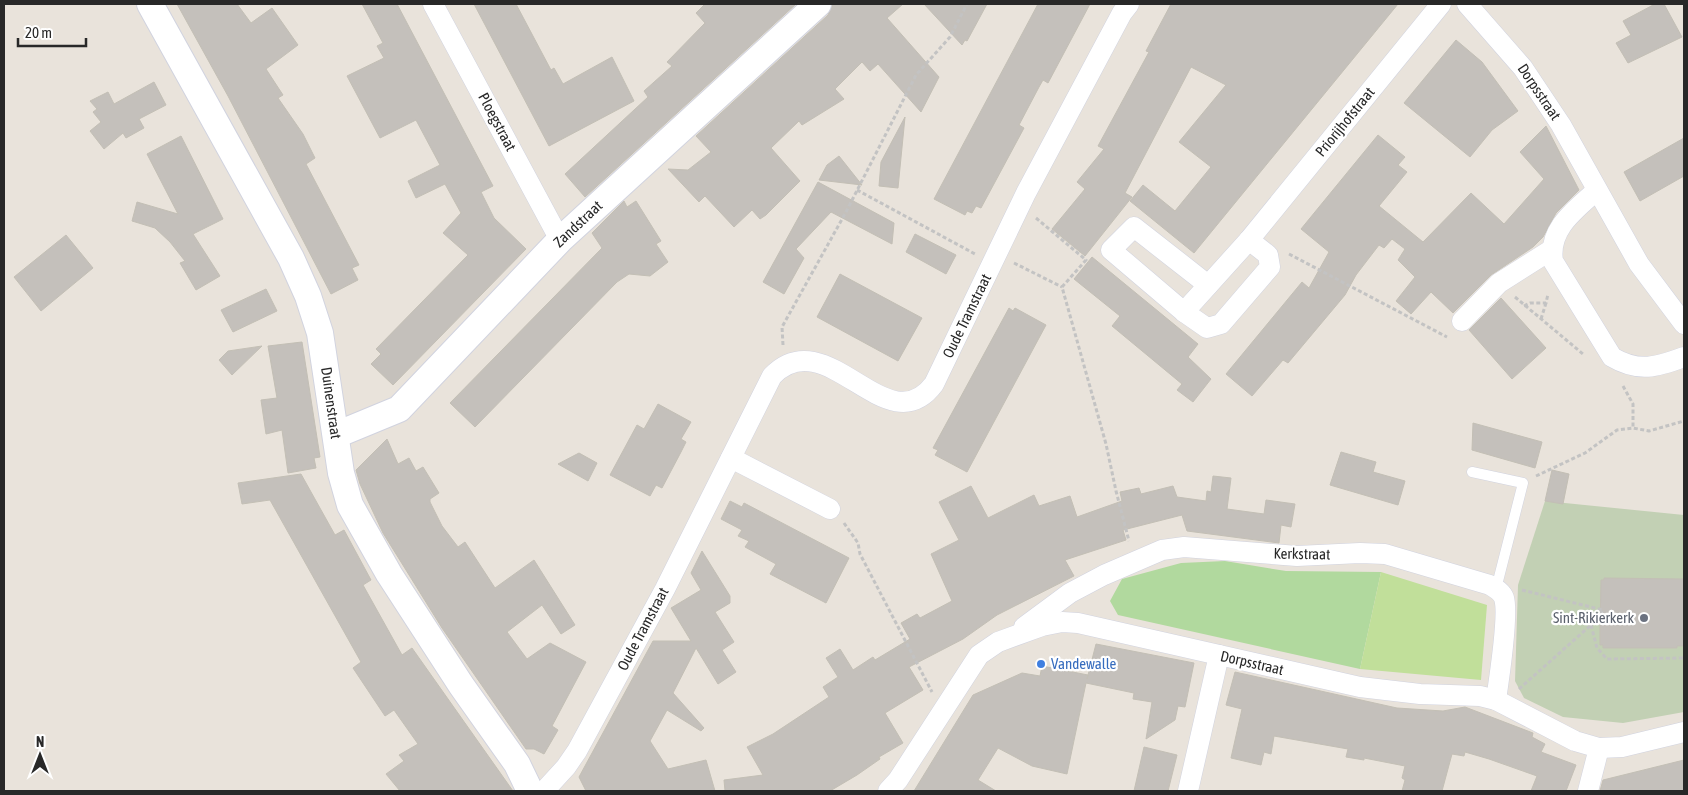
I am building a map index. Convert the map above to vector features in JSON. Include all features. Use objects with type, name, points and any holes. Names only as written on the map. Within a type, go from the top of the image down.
[{"type":"street","name":"Duinenstraat","points":[[150,4],[300,276],[324,351],[346,490],[358,522],[388,574],[461,686],[517,764],[530,791]]},
{"type":"street","name":"Ploegstraat","points":[[433,4],[560,240]]},
{"type":"street","name":"Zandstraat","points":[[336,434],[399,409],[560,240],[818,4]]},
{"type":"street","name":"Oude Tramstraat","points":[[544,791],[566,767],[577,751],[665,589],[772,376],[783,365],[793,361],[807,360],[823,364],[889,400],[904,403],[916,400],[926,394],[934,384],[1021,204],[1118,21],[1130,4]]},
{"type":"street","name":"Priorijhofstraat","points":[[1184,312],[1249,240],[1441,4]]},
{"type":"street","name":"Dorpsstraat","points":[[1467,4],[1523,68],[1561,125],[1596,191],[1639,264],[1664,301],[1684,324]]},
{"type":"street","points":[[1596,191],[1559,228],[1552,250],[1553,261],[1612,357],[1643,369],[1684,357]]},
{"type":"street","points":[[1208,285],[1134,227],[1111,250],[1184,312],[1207,328],[1221,324],[1270,267],[1268,255],[1249,240]]},
{"type":"street","points":[[1462,321],[1499,283],[1552,250]]},
{"type":"street","points":[[731,458],[830,509]]},
{"type":"street","name":"Kerkstraat","points":[[1012,636],[1070,592],[1135,560],[1162,550],[1184,547],[1297,556],[1360,553],[1385,554],[1496,589]]},
{"type":"street","points":[[1496,589],[1504,598],[1505,605],[1500,676],[1496,700]]},
{"type":"street","name":"Dorpsstraat","points":[[888,791],[898,780],[979,655],[1012,636],[1042,626],[1062,622],[1078,623],[1360,687],[1420,694],[1480,696],[1496,700],[1575,741],[1599,748],[1622,747],[1684,732]]},
{"type":"street","points":[[1188,791],[1219,655]]},
{"type":"street","points":[[1588,791],[1599,748]]},
{"type":"lane","points":[[1472,472],[1522,483],[1496,589]]},
{"type":"path","points":[[783,365],[782,327],[857,190],[916,75],[950,36],[967,4]]},
{"type":"path","points":[[857,190],[994,259],[1062,287]]},
{"type":"path","points":[[1021,204],[1046,229],[1086,260],[1062,287]]},
{"type":"path","points":[[1284,252],[1442,336],[1460,335],[1463,328],[1462,321]]},
{"type":"path","points":[[1499,283],[1585,355]]},
{"type":"path","points":[[1062,287],[1106,444],[1116,491],[1135,560]]},
{"type":"path","points":[[1541,319],[1546,303]]},
{"type":"path","points":[[1622,385],[1633,404],[1633,428]]},
{"type":"path","points":[[1522,483],[1585,453],[1617,430],[1633,428],[1649,431],[1684,421]]},
{"type":"path","points":[[830,509],[843,521],[858,543],[860,554],[930,690],[947,703]]},
{"type":"path","points":[[1496,589],[1518,589],[1603,610],[1591,625],[1519,689],[1496,700]]},
{"type":"path","points":[[1591,625],[1597,648],[1608,659],[1684,658]]},
{"type":"green space","points":[[1545,501],[1684,515],[1684,712],[1623,723],[1563,717],[1524,698],[1515,681],[1518,585]]},
{"type":"green space","points":[[1225,561],[1286,571],[1381,572],[1360,669],[1118,615],[1110,601],[1122,579],[1181,563]]},
{"type":"green space","points":[[1381,572],[1487,605],[1481,680],[1360,669]]},
{"type":"building","points":[[177,4],[237,4],[251,23],[272,8],[298,45],[266,69],[283,95],[278,98],[303,134],[315,158],[306,164],[359,265],[352,268],[358,280],[331,294],[228,96]]},
{"type":"building","points":[[362,4],[397,4],[493,186],[481,192],[494,218],[526,249],[393,385],[371,364],[381,354],[376,349],[468,255],[443,233],[461,213],[445,184],[416,198],[408,181],[440,165],[416,120],[380,138],[347,76],[384,58],[377,46],[383,43]]},
{"type":"building","points":[[474,4],[516,4],[551,70],[554,68],[563,84],[612,57],[634,101],[549,146]]},
{"type":"building","points":[[705,4],[796,4],[585,197],[565,174],[648,97],[644,91],[672,66],[667,62],[705,23],[696,13]]},
{"type":"building","points":[[833,4],[903,4],[887,18],[939,77],[921,112],[878,64],[870,71],[862,62],[835,89],[844,99],[802,125],[799,121],[771,148],[800,181],[766,215],[760,219],[752,210],[734,227],[705,196],[699,202],[668,169],[688,170],[711,152],[696,136],[828,15]]},
{"type":"building","points":[[924,4],[987,4],[967,41],[965,40],[962,45]]},
{"type":"building","points":[[1038,4],[1090,4],[1048,83],[1043,80],[1039,87],[1019,125],[1024,128],[981,208],[976,206],[972,213],[967,211],[965,215],[934,199]]},
{"type":"building","points":[[1171,4],[1398,4],[1194,253],[1130,201],[1143,185],[1175,211],[1211,167],[1179,142],[1226,85],[1191,67],[1125,193],[1132,197],[1085,256],[1052,229],[1085,189],[1077,182],[1104,149],[1098,146],[1149,52],[1146,51]]},
{"type":"building","points":[[1655,4],[1664,4],[1682,37],[1628,63],[1616,43],[1631,35],[1623,21]]},
{"type":"building","points":[[1456,40],[1482,62],[1518,111],[1492,130],[1470,157],[1404,103]]},
{"type":"building","points":[[154,82],[166,105],[139,119],[144,128],[126,138],[123,133],[104,149],[90,131],[101,122],[93,112],[97,109],[90,101],[108,92],[114,104]]},
{"type":"building","points":[[905,117],[898,188],[879,186],[881,162]]},
{"type":"building","points":[[1546,126],[1579,190],[1556,213],[1543,237],[1533,247],[1491,275],[1453,313],[1431,292],[1411,314],[1396,301],[1415,277],[1398,260],[1405,249],[1392,239],[1384,248],[1379,245],[1356,275],[1345,295],[1288,363],[1283,360],[1252,396],[1226,374],[1302,282],[1309,288],[1329,252],[1301,229],[1378,135],[1405,157],[1398,165],[1407,172],[1379,206],[1423,242],[1471,193],[1504,224],[1544,179],[1520,152]]},
{"type":"building","points":[[181,136],[223,219],[193,234],[220,276],[196,290],[180,263],[185,261],[170,242],[155,228],[132,221],[137,202],[178,214],[147,154]]},
{"type":"building","points":[[1684,138],[1684,176],[1640,201],[1624,172]]},
{"type":"building","points":[[839,156],[862,185],[819,180],[827,165]]},
{"type":"building","points":[[818,182],[894,223],[892,244],[831,212],[796,249],[804,258],[784,294],[763,282]]},
{"type":"building","points":[[624,201],[627,207],[636,201],[661,241],[656,244],[668,262],[650,276],[629,274],[617,282],[475,427],[450,403],[602,248],[592,233]]},
{"type":"building","points":[[915,234],[956,255],[946,274],[906,252]]},
{"type":"building","points":[[66,235],[93,268],[41,311],[14,277]]},
{"type":"building","points":[[1092,257],[1198,344],[1188,357],[1211,379],[1193,402],[1177,390],[1182,384],[1112,326],[1120,316],[1074,279]]},
{"type":"building","points":[[840,274],[922,318],[898,361],[817,317]]},
{"type":"building","points":[[266,289],[277,311],[233,332],[221,310]]},
{"type":"building","points":[[1501,298],[1546,348],[1512,379],[1469,330]]},
{"type":"building","points":[[1009,308],[1013,311],[1015,308],[1046,325],[967,472],[935,455],[938,450],[933,448]]},
{"type":"building","points":[[302,342],[320,457],[314,458],[316,468],[288,473],[282,430],[266,434],[261,400],[277,398],[268,346]]},
{"type":"building","points":[[262,346],[232,375],[219,360],[228,351]]},
{"type":"building","points":[[658,404],[691,422],[681,439],[686,442],[662,488],[656,485],[650,496],[610,475],[637,425],[644,429]]},
{"type":"building","points":[[1473,423],[1542,442],[1535,468],[1472,450]]},
{"type":"building","points":[[387,439],[398,464],[409,458],[416,471],[423,467],[439,493],[430,499],[430,502],[442,526],[458,547],[465,542],[495,588],[534,560],[575,625],[561,634],[542,605],[507,632],[527,659],[550,643],[586,662],[552,726],[558,730],[544,754],[534,749],[526,749],[442,628],[383,533],[360,484],[356,470]]},
{"type":"building","points":[[1341,452],[1376,462],[1373,472],[1405,481],[1398,505],[1330,485]]},
{"type":"building","points":[[579,453],[597,463],[588,481],[558,464]]},
{"type":"building","points":[[1552,470],[1569,474],[1563,504],[1545,501]]},
{"type":"building","points":[[301,474],[335,535],[344,530],[371,580],[363,585],[402,655],[412,648],[513,791],[400,791],[386,774],[404,761],[399,755],[418,744],[394,710],[385,716],[353,668],[361,662],[270,500],[242,504],[238,483]]},
{"type":"building","points":[[1213,476],[1231,478],[1227,509],[1264,514],[1266,500],[1295,504],[1291,527],[1281,525],[1279,543],[1187,531],[1182,515],[1123,530],[1126,540],[1065,560],[1074,576],[997,615],[963,639],[909,667],[923,690],[885,713],[903,743],[879,757],[880,759],[857,775],[830,791],[725,791],[724,780],[763,775],[747,747],[773,734],[829,697],[823,687],[838,677],[826,658],[840,649],[853,670],[873,657],[875,660],[910,639],[901,623],[917,614],[920,618],[952,601],[931,554],[959,540],[939,502],[971,486],[988,518],[1034,495],[1039,506],[1070,496],[1077,517],[1122,501],[1120,492],[1139,488],[1141,494],[1173,486],[1177,497],[1206,501],[1207,491],[1211,492]]},
{"type":"building","points":[[730,501],[742,507],[744,503],[849,558],[826,603],[770,574],[776,564],[745,547],[749,541],[738,536],[742,530],[721,519]]},
{"type":"building","points":[[702,551],[730,596],[730,603],[715,612],[734,642],[722,650],[736,672],[718,684],[696,648],[673,693],[704,728],[701,731],[667,710],[650,741],[668,769],[706,760],[715,791],[586,791],[579,777],[653,641],[691,641],[671,608],[701,590],[691,573]]},
{"type":"building","name":"Sint-Rikierkerk","points":[[1604,578],[1684,579],[1684,646],[1677,646],[1677,648],[1603,648],[1603,645],[1600,645],[1600,627],[1601,580],[1604,580]]},
{"type":"building","points":[[1096,644],[1194,663],[1185,707],[1178,706],[1175,720],[1146,739],[1152,702],[1133,699],[1134,693],[1086,683],[1067,774],[1032,766],[998,748],[978,780],[996,791],[914,791],[973,695],[1022,673],[1040,676],[1042,666],[1088,675],[1087,679]]},
{"type":"building","points":[[1235,672],[1397,708],[1443,711],[1465,707],[1533,733],[1532,737],[1545,744],[1541,752],[1576,765],[1566,791],[1531,791],[1537,776],[1465,752],[1464,756],[1452,754],[1442,791],[1402,791],[1405,780],[1402,778],[1405,766],[1364,758],[1364,760],[1346,757],[1348,749],[1274,736],[1271,754],[1264,752],[1261,765],[1231,758],[1242,709],[1226,705]]},
{"type":"building","points":[[1144,747],[1177,755],[1168,791],[1134,791]]},
{"type":"building","points":[[1684,760],[1684,791],[1600,791],[1603,780]]},
{"type":"place","name":"Sint-Rikierkerk","points":[[1644,618]]},
{"type":"place","name":"Vandewalle","points":[[1041,664]]}]
